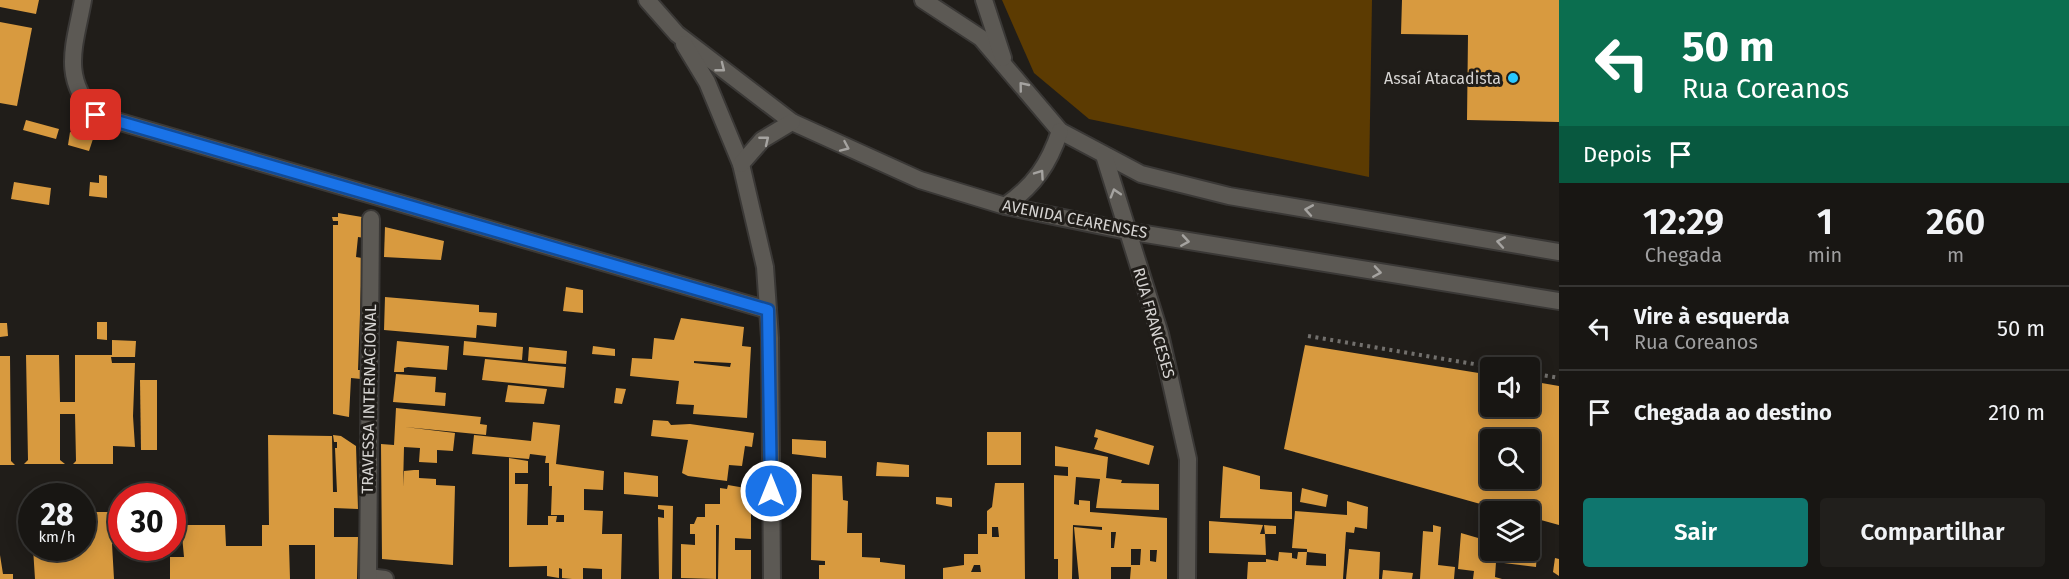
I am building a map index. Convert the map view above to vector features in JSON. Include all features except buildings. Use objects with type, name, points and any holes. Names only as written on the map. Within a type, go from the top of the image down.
[{"type":"street","points":[[83,0],[71,66],[78,91],[96,115],[768,310]]},
{"type":"street","name":"AVENIDA CEARENSES","points":[[647,0],[677,34],[792,123],[920,180],[1005,206],[1127,231],[1559,301]]},
{"type":"street","points":[[923,0],[981,38],[1060,131],[1141,174],[1229,195],[1559,252]]},
{"type":"street","points":[[984,0],[1005,64]]},
{"type":"street","points":[[677,34],[707,82],[741,164],[765,267],[768,310],[772,579]]},
{"type":"street","points":[[741,164],[762,141],[792,123]]},
{"type":"street","points":[[1005,206],[1035,181],[1051,157],[1060,131]]},
{"type":"street","name":"RUA FRANCESES","points":[[1104,155],[1160,334],[1188,459],[1187,579]]},
{"type":"street","name":"TRAVESSA INTERNACIONAL","points":[[368,578],[371,219]]},
{"type":"street","points":[[368,578],[386,579]]},
{"type":"path","points":[[1308,336],[1480,365]]},
{"type":"path","points":[[1540,375],[1559,378]]},
{"type":"shaded area","points":[[1002,0],[1372,0],[1369,177],[1089,119],[1034,73]]},
{"type":"place","name":"Assaí Atacadista","points":[[1513,78]]},
{"type":"route","points":[[96,115],[768,310],[771,491]]}]
